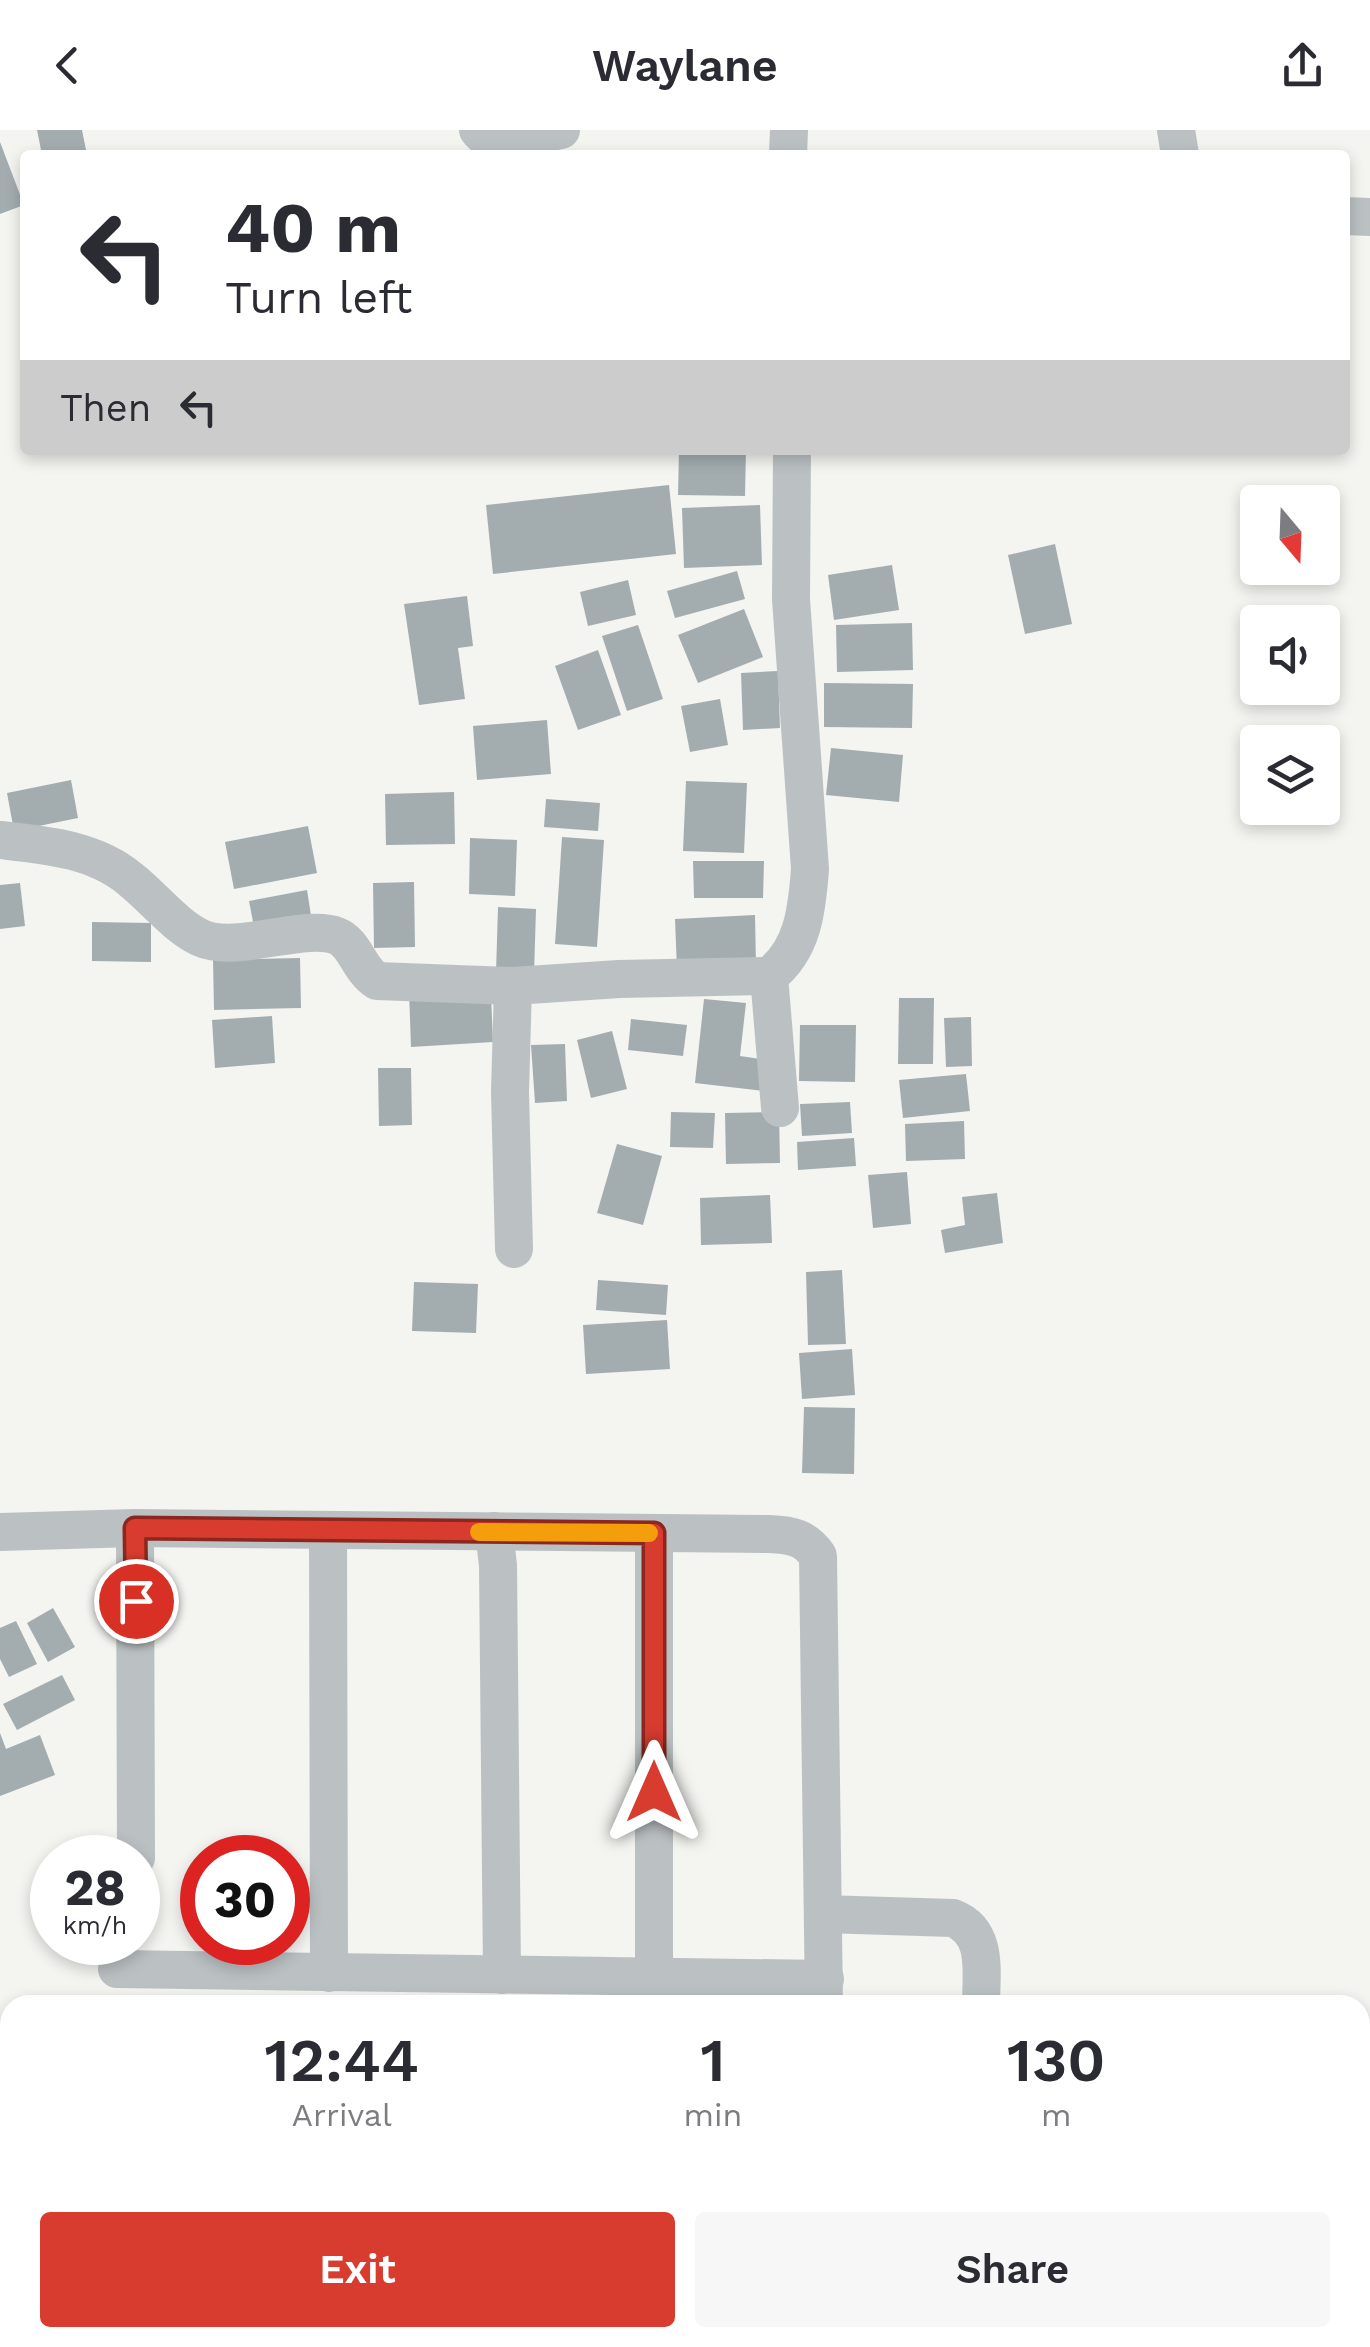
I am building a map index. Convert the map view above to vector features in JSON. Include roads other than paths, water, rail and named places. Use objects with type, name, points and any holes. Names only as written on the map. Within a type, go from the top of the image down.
[{"type":"street","points":[[478,130],[483,137],[495,141],[561,130]]},
{"type":"street","points":[[0,840],[54,848],[109,863],[203,939],[225,942],[326,933],[346,942],[362,968],[377,981],[513,986],[769,976],[786,962],[795,944],[808,904],[810,870],[791,599],[792,455]]},
{"type":"street","points":[[769,976],[780,1108]]},
{"type":"street","points":[[513,986],[510,1092],[514,1249]]},
{"type":"street","points":[[135,1528],[136,1835]]},
{"type":"street","points":[[0,1532],[135,1528],[784,1534],[810,1543],[818,1556],[824,1992],[654,1977],[502,1975],[387,1989],[328,1973],[160,1962]]},
{"type":"street","points":[[328,1531],[328,1973]]},
{"type":"street","points":[[494,1532],[498,1565],[502,1975]]},
{"type":"street","points":[[654,1533],[654,1977]]},
{"type":"street","points":[[824,1914],[953,1918],[964,1922],[980,1944],[981,1995]]}]
